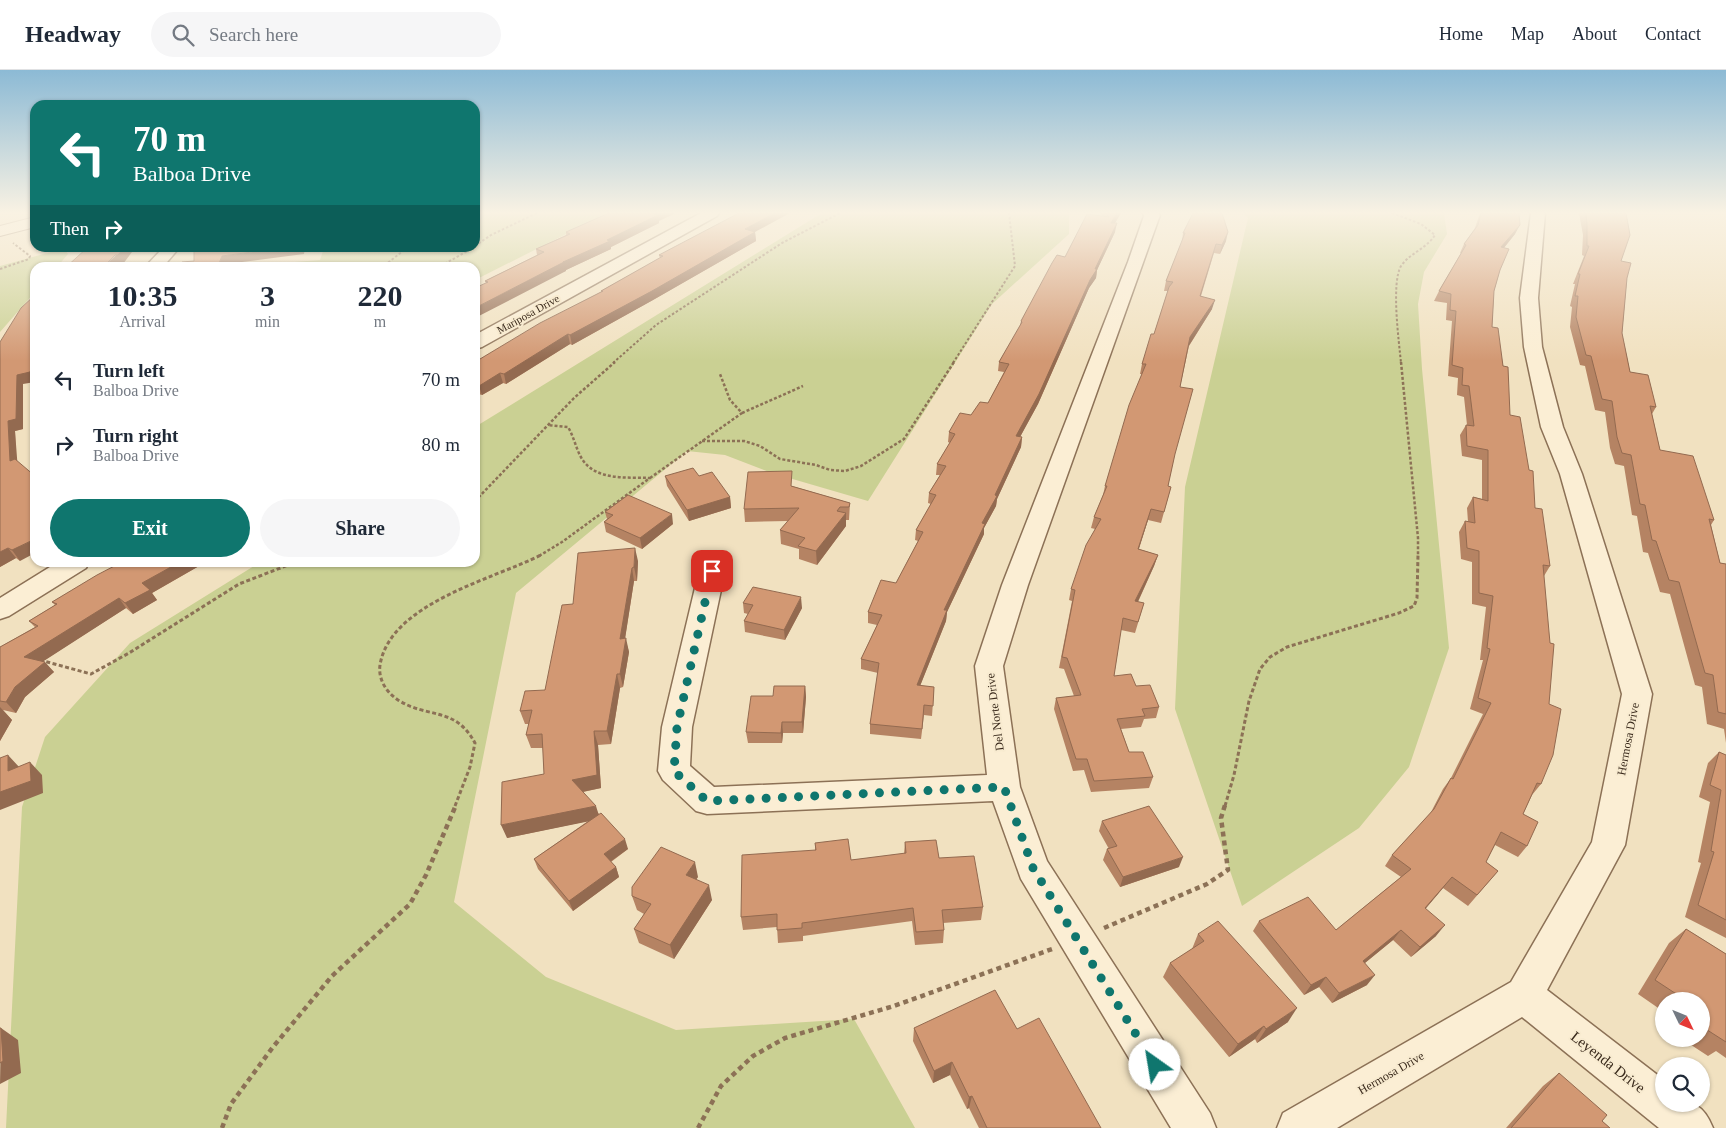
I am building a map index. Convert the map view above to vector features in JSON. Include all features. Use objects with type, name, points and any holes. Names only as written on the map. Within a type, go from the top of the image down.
[{"type":"street","name":"Mariposa Drive","points":[[480,341],[623,262]]},
{"type":"street","name":"Del Norte Drive","points":[[1136,262],[1015,585],[990,666],[1004,787],[1033,868],[1194,1128]]},
{"type":"street","name":"Hermosa Drive","points":[[1298,1128],[1524,995],[1608,844],[1637,694],[1571,474],[1552,427],[1533,346],[1529,298],[1533,262]]},
{"type":"street","points":[[0,610],[69,567]]},
{"type":"street","points":[[712,571],[677,727],[674,771],[707,801],[1004,787]]},
{"type":"street","name":"Leyenda Drive","points":[[1524,995],[1692,1128]]},
{"type":"path","points":[[0,269],[19,262]]},
{"type":"path","points":[[480,496],[574,398],[671,314],[752,262]]},
{"type":"path","points":[[702,441],[744,441],[760,446],[780,459],[816,465],[830,470],[845,470],[861,466],[904,439],[1016,262]]},
{"type":"path","points":[[698,1128],[721,1086],[754,1056],[785,1038],[894,1006],[1034,957],[1207,884],[1228,870],[1220,818],[1234,775],[1249,701],[1260,669],[1270,657],[1287,647],[1398,614],[1414,606],[1417,598],[1418,538],[1397,322],[1397,283],[1400,268],[1405,262]]},
{"type":"path","points":[[720,374],[726,395],[733,406],[742,413]]},
{"type":"path","points":[[222,1128],[231,1104],[278,1040],[332,976],[410,904],[426,875],[470,767],[475,743],[465,727],[451,719],[415,707],[394,697],[383,684],[379,666],[390,641],[411,618],[427,607],[445,597],[524,564],[548,551],[742,413],[803,386]]},
{"type":"path","points":[[548,425],[568,427],[582,460],[590,470],[601,474],[650,478]]},
{"type":"path","points":[[37,659],[91,674],[239,584],[280,567]]},
{"type":"green space","points":[[13,262],[30,262],[30,298],[0,332],[0,266]]},
{"type":"green space","points":[[480,262],[510,262],[480,277]]},
{"type":"green space","points":[[742,262],[1038,262],[992,304],[868,501],[772,473],[725,455],[687,451],[516,593],[454,902],[546,977],[676,1030],[854,1019],[915,1128],[6,1128],[22,807],[45,737],[130,643],[253,567],[480,567],[480,424]]},
{"type":"green space","points":[[1238,262],[1430,262],[1424,272],[1418,304],[1422,369],[1449,648],[1409,767],[1359,828],[1242,906],[1175,709],[1185,487]]},
{"type":"building","points":[[523,262],[563,262],[480,305],[480,286],[488,282],[485,281]]},
{"type":"building","points":[[652,262],[702,262],[570,335],[568,334],[504,374],[500,373],[480,385],[480,359],[540,323],[603,291],[601,291]]},
{"type":"building","points":[[1098,262],[1095,269],[1097,269],[1090,280],[1039,394],[1016,436],[1022,437],[995,495],[997,496],[982,523],[985,524],[944,610],[947,610],[917,685],[934,687],[933,706],[924,705],[922,729],[870,724],[879,663],[861,659],[882,615],[868,612],[881,580],[896,583],[923,532],[916,530],[936,495],[929,493],[946,466],[937,464],[955,434],[949,432],[960,413],[971,415],[980,402],[988,403],[1009,364],[999,362],[1052,263]]},
{"type":"building","points":[[1173,262],[1210,262],[1200,296],[1215,300],[1190,337],[1180,387],[1193,389],[1175,454],[1168,486],[1171,487],[1164,512],[1151,509],[1138,549],[1158,555],[1135,601],[1144,603],[1138,622],[1123,618],[1114,676],[1131,674],[1136,686],[1150,685],[1159,707],[1142,709],[1145,716],[1117,719],[1129,752],[1143,752],[1153,777],[1094,781],[1087,759],[1076,759],[1056,698],[1081,695],[1067,658],[1062,657],[1075,590],[1071,589],[1086,545],[1101,519],[1094,517],[1107,486],[1105,486],[1129,405],[1146,364],[1142,364],[1151,334],[1154,334],[1169,287],[1173,282],[1166,281]]},
{"type":"building","points":[[1456,262],[1503,262],[1494,291],[1492,327],[1498,328],[1503,366],[1508,367],[1510,415],[1520,417],[1529,470],[1533,471],[1535,508],[1542,509],[1550,566],[1543,565],[1550,643],[1554,644],[1549,704],[1561,709],[1553,755],[1541,784],[1537,783],[1523,814],[1538,822],[1527,846],[1501,832],[1486,862],[1498,871],[1477,895],[1452,877],[1425,908],[1445,925],[1420,947],[1401,930],[1363,961],[1375,975],[1339,993],[1326,977],[1311,985],[1259,921],[1308,897],[1336,930],[1411,869],[1392,855],[1434,809],[1451,778],[1453,779],[1491,703],[1478,698],[1490,649],[1487,648],[1493,596],[1479,593],[1479,551],[1467,548],[1465,521],[1475,523],[1473,497],[1488,501],[1488,450],[1467,446],[1466,425],[1474,426],[1469,386],[1462,385],[1463,368],[1452,365],[1456,311],[1450,310],[1451,294],[1439,291]]},
{"type":"building","points":[[1583,262],[1631,263],[1627,278],[1622,333],[1630,372],[1648,375],[1656,407],[1650,406],[1660,450],[1693,456],[1714,520],[1709,519],[1720,563],[1726,564],[1726,714],[1718,712],[1713,675],[1705,673],[1679,582],[1669,580],[1656,541],[1652,540],[1645,505],[1640,504],[1631,455],[1622,453],[1617,437],[1612,401],[1602,399],[1591,356],[1586,355],[1576,317],[1578,296],[1575,296],[1580,274],[1578,274]]},
{"type":"building","points":[[30,300],[30,372],[17,375],[16,419],[8,421],[10,461],[15,459],[30,472],[30,541],[12,550],[8,548],[0,552],[0,342],[21,308]]},
{"type":"building","points":[[693,468],[699,476],[712,472],[730,497],[687,510],[665,476]]},
{"type":"building","points":[[792,471],[791,486],[850,503],[849,507],[840,507],[837,511],[846,513],[816,551],[798,546],[805,538],[780,530],[799,508],[744,509],[748,472]]},
{"type":"building","points":[[628,495],[672,514],[640,538],[604,522],[613,515],[605,512]]},
{"type":"building","points":[[635,548],[634,567],[632,568],[620,639],[626,638],[620,674],[617,674],[607,731],[594,731],[597,775],[572,780],[596,806],[501,825],[502,782],[544,774],[542,734],[526,735],[532,710],[520,711],[525,691],[545,690],[562,605],[573,604],[578,553]]},
{"type":"building","points":[[112,567],[171,567],[142,583],[150,590],[125,603],[119,598],[24,657],[45,662],[15,687],[6,702],[0,701],[0,647],[38,626],[29,621],[57,604],[52,602]]},
{"type":"building","points":[[753,587],[801,597],[784,630],[744,621],[753,605],[743,603]]},
{"type":"building","points":[[774,686],[805,686],[802,722],[782,722],[781,733],[746,732],[751,696],[773,696]]},
{"type":"building","points":[[1719,752],[1726,755],[1726,920],[1698,905],[1714,852],[1711,851],[1721,790],[1710,785]]},
{"type":"building","points":[[8,755],[8,771],[30,762],[31,781],[0,792],[0,758]]},
{"type":"building","points":[[1149,806],[1183,857],[1123,877],[1107,849],[1117,846],[1102,821]]},
{"type":"building","points":[[601,813],[625,839],[604,854],[616,867],[569,901],[534,859]]},
{"type":"building","points":[[848,839],[851,860],[906,853],[905,842],[936,840],[939,858],[974,856],[983,907],[942,910],[944,930],[916,932],[913,908],[802,923],[802,928],[777,930],[777,914],[741,917],[742,855],[816,850],[815,843]]},
{"type":"building","points":[[661,847],[695,862],[686,875],[709,885],[670,945],[634,929],[651,904],[632,896],[632,887]]},
{"type":"building","points":[[1218,921],[1297,1008],[1266,1029],[1264,1026],[1238,1044],[1170,963],[1204,941],[1198,934]]},
{"type":"building","points":[[1686,929],[1726,954],[1726,1042],[1710,1032],[1710,992],[1673,992],[1655,980]]},
{"type":"building","points":[[995,990],[1017,1029],[1039,1018],[1101,1128],[987,1128],[972,1096],[969,1097],[952,1062],[934,1071],[914,1028]]},
{"type":"building","points":[[0,1028],[3,1061],[0,1063]]},
{"type":"building","points":[[1559,1073],[1607,1115],[1602,1121],[1610,1128],[1511,1128]]},
{"type":"route","points":[[712,571],[677,727],[674,771],[707,801],[1004,787],[1033,868],[1155,1065]]}]
